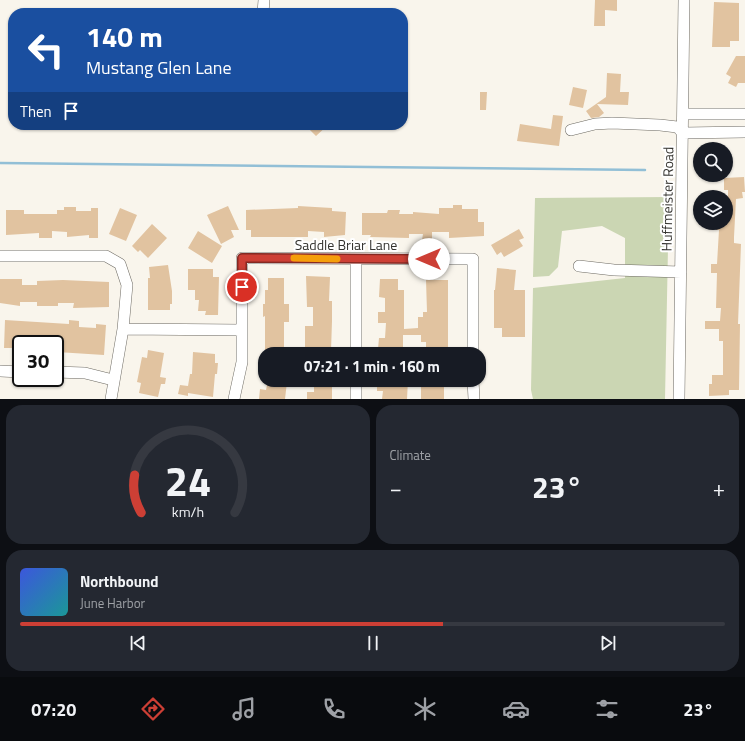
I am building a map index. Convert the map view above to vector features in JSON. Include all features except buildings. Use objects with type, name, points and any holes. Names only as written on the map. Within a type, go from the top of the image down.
[{"type":"street","name":"Huffmeister Road","points":[[679,399],[684,133],[684,0]]},
{"type":"street","points":[[684,114],[745,114]]},
{"type":"street","points":[[571,130],[612,123],[660,124],[677,127],[684,133],[745,132]]},
{"type":"street","points":[[0,256],[106,256],[120,264],[127,285],[123,329],[113,380],[111,399]]},
{"type":"street","name":"Saddle Briar Lane","points":[[242,330],[242,258],[473,259],[473,347]]},
{"type":"street","points":[[356,259],[356,347]]},
{"type":"street","points":[[579,266],[614,270],[681,272]]},
{"type":"street","points":[[123,329],[242,330],[242,362],[234,399]]},
{"type":"street","points":[[0,371],[12,372]]},
{"type":"street","points":[[64,372],[85,373],[113,380]]},
{"type":"street","points":[[356,387],[356,399]]},
{"type":"street","points":[[473,387],[474,399]]},
{"type":"green space","points":[[669,197],[665,399],[533,399],[531,390],[533,288],[625,278],[625,238],[602,226],[562,231],[558,267],[549,276],[533,277],[535,198]]},
{"type":"waterway","points":[[0,163],[645,170]]},
{"type":"slow traffic","points":[[294,258],[337,259]]},
{"type":"route","points":[[242,287],[242,258],[429,259]]}]
